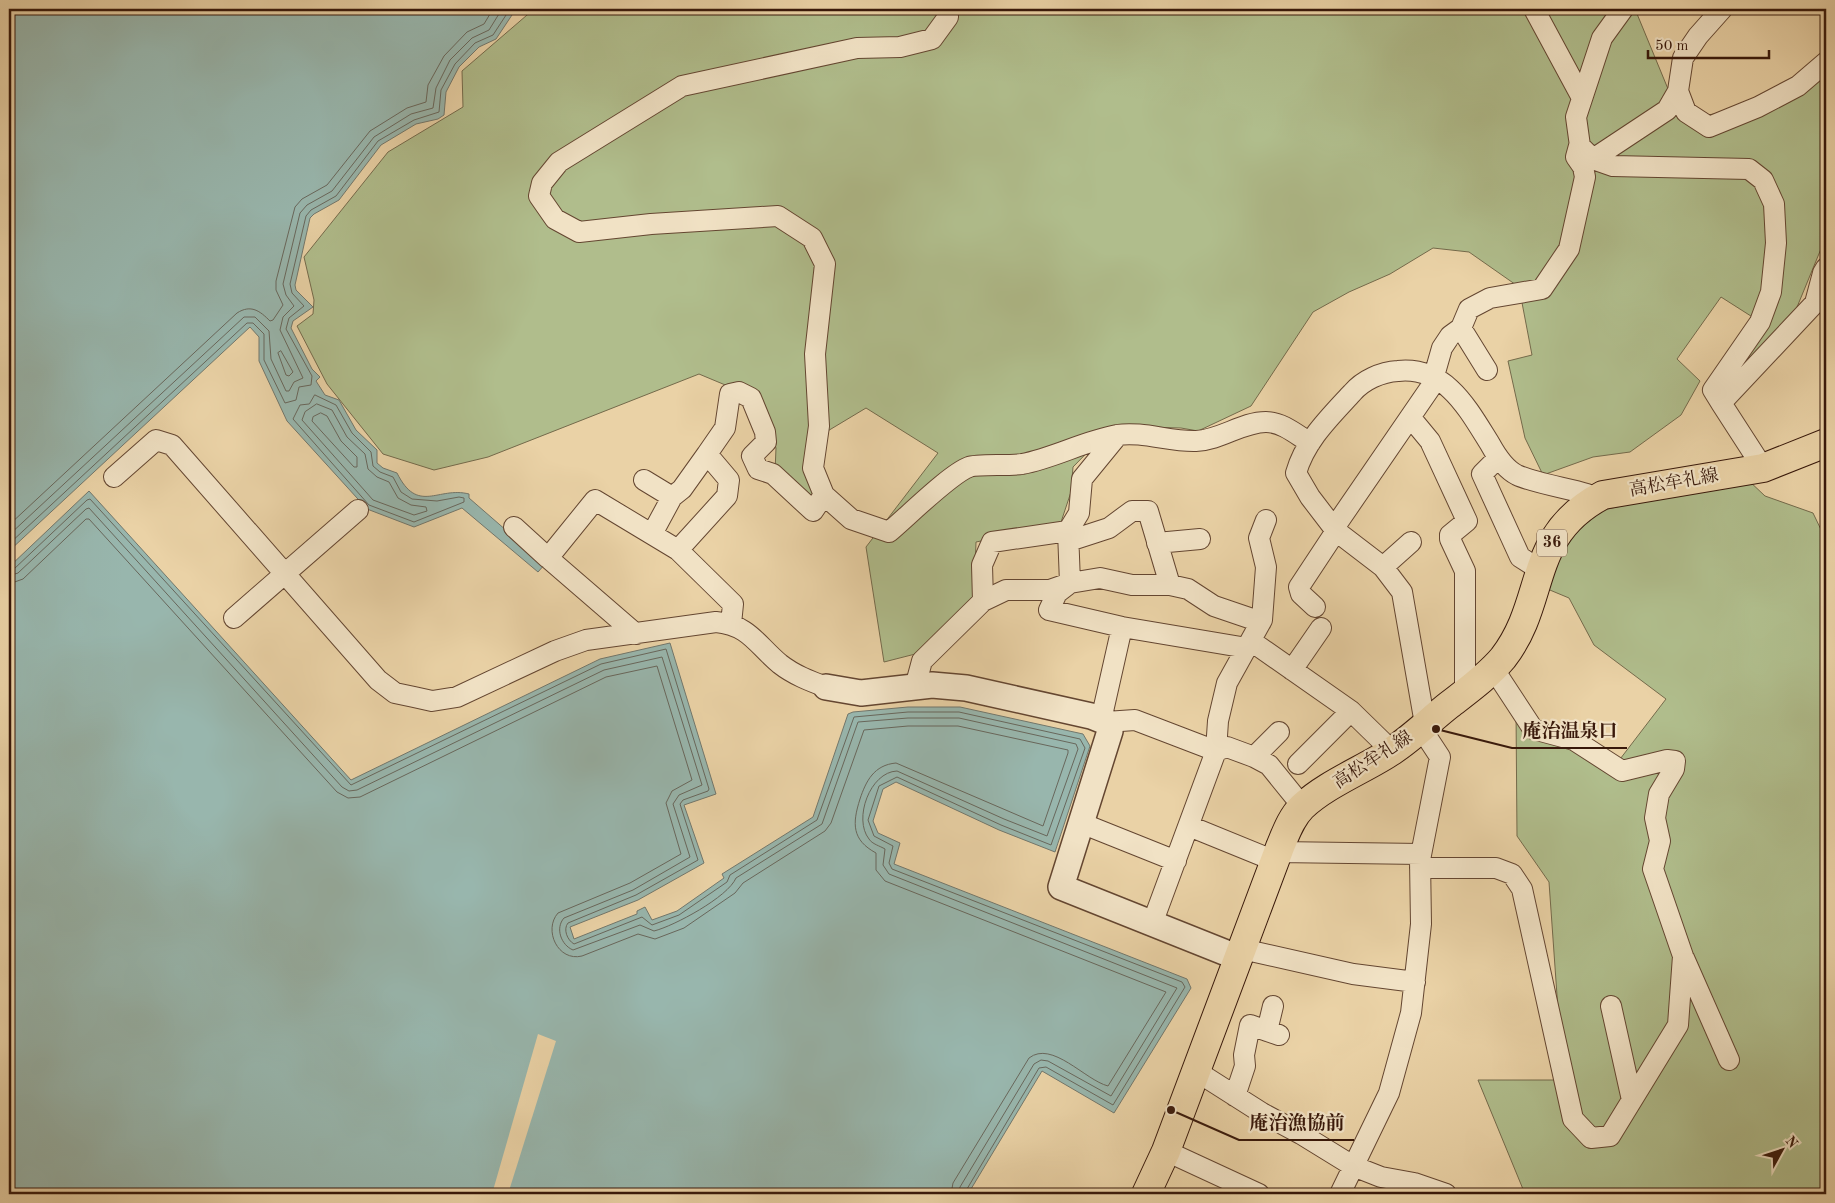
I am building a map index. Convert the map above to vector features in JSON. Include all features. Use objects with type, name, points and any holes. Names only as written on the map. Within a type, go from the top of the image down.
[{"type":"main road","name":"高松牟礼線","points":[[1146,1194],[1166,1151],[1290,823],[1303,807],[1314,797],[1392,751],[1465,692],[1503,658],[1520,630],[1540,570],[1557,533],[1569,519],[1593,500],[1603,494],[1763,468],[1826,443]]},
{"type":"street","points":[[948,9],[948,17],[932,38],[900,47],[857,48],[682,86],[559,162],[542,182],[539,196],[555,220],[579,232],[651,224],[778,216],[812,238],[824,264],[815,354],[819,426],[813,468],[824,495],[851,519],[889,532],[949,481],[970,467],[1005,467],[1043,460],[1088,443],[1118,435],[1144,435],[1196,441],[1223,436],[1252,424],[1266,422],[1282,425],[1310,443]]},
{"type":"street","points":[[1534,9],[1582,98]]},
{"type":"street","points":[[1623,9],[1602,38],[1576,117],[1586,153],[1613,166],[1750,169],[1763,180],[1774,204],[1776,243],[1771,292],[1760,322],[1713,390],[1763,468]]},
{"type":"street","points":[[1315,607],[1301,594],[1299,587],[1387,448],[1411,418],[1436,377],[1442,348],[1450,336],[1461,328],[1469,309],[1490,298],[1542,289],[1569,249],[1585,177],[1583,167],[1576,157],[1667,110],[1678,91],[1683,58],[1698,36],[1722,9]]},
{"type":"street","points":[[1678,91],[1686,112],[1709,127],[1758,107],[1798,86],[1826,62]]},
{"type":"street","points":[[1721,403],[1815,303],[1826,268]]},
{"type":"street","points":[[1461,328],[1487,370]]},
{"type":"street","points":[[1340,1194],[1389,1093],[1411,1013],[1421,924],[1421,861],[1440,757],[1423,726],[1402,592],[1383,567],[1335,529],[1310,497],[1296,474],[1302,454],[1324,423],[1356,388],[1384,372],[1410,370],[1436,377],[1453,389],[1498,458],[1517,474],[1587,494],[1593,500]]},
{"type":"street","points":[[652,534],[672,498],[682,489],[725,428],[730,394],[739,392],[751,398],[765,432],[766,442],[752,456],[758,469],[772,474],[813,511],[824,495]]},
{"type":"street","points":[[1411,418],[1430,441],[1467,522],[1450,535],[1450,539],[1466,571],[1465,692]]},
{"type":"street","points":[[1070,583],[1068,536],[1079,513],[1082,479],[1118,435]]},
{"type":"street","points":[[114,477],[156,440],[172,446],[378,680],[395,693],[432,701],[457,697],[555,651],[586,640],[716,622],[731,624],[748,632],[780,664],[802,678],[826,687],[862,693],[932,685],[966,688],[1091,716],[1104,721],[1135,720],[1216,751],[1227,748],[1254,757],[1269,765],[1303,807]]},
{"type":"street","points":[[678,550],[727,496],[729,480],[706,454]]},
{"type":"street","points":[[1498,458],[1482,474],[1520,557],[1540,570]]},
{"type":"street","points":[[644,480],[672,498]]},
{"type":"street","points":[[548,558],[595,500],[678,550],[733,604],[731,624]]},
{"type":"street","points":[[234,618],[358,510]]},
{"type":"street","points":[[983,601],[982,566],[992,542],[1068,536],[1109,528],[1132,511],[1148,511],[1170,585]]},
{"type":"street","points":[[1152,924],[1216,751],[1218,721],[1227,683],[1261,622],[1266,567],[1259,538],[1266,520]]},
{"type":"street","points":[[514,528],[636,634]]},
{"type":"street","points":[[1157,543],[1200,539]]},
{"type":"street","points":[[1383,567],[1411,542]]},
{"type":"street","points":[[915,687],[922,661],[983,601],[1006,590],[1050,590],[1070,583],[1100,578],[1132,585],[1170,585],[1188,590],[1214,606],[1261,622]]},
{"type":"street","points":[[1070,583],[1057,593],[1049,610],[1122,627],[1249,645],[1292,670],[1351,711],[1392,751]]},
{"type":"street","points":[[1122,627],[1104,721],[1110,731],[1061,887],[1152,924],[1241,954],[1353,974],[1415,982]]},
{"type":"street","points":[[1292,670],[1321,628]]},
{"type":"street","points":[[1493,668],[1533,729],[1574,740],[1622,771],[1667,760],[1675,761],[1674,769],[1659,794],[1655,818],[1660,841],[1653,868],[1683,956],[1729,1060]]},
{"type":"street","points":[[1298,764],[1351,711]]},
{"type":"street","points":[[1254,757],[1279,732]]},
{"type":"street","points":[[1081,823],[1176,861]]},
{"type":"street","points":[[1189,826],[1277,856],[1421,861],[1496,868],[1512,874],[1522,889],[1573,1119],[1592,1138],[1610,1136],[1678,1025],[1683,956]]},
{"type":"street","points":[[1235,1096],[1245,1066],[1244,1055],[1250,1025],[1273,1033],[1273,1006]]},
{"type":"street","points":[[1611,1006],[1632,1100]]},
{"type":"street","points":[[1196,1071],[1353,1166],[1381,1177],[1414,1184],[1446,1194]]},
{"type":"street","points":[[1166,1151],[1258,1194]]},
{"type":"green space","points":[[534,9],[1635,9],[1680,118],[1776,107],[1826,63],[1826,241],[1823,244],[1795,312],[1730,383],[1765,325],[1721,297],[1677,359],[1700,381],[1681,415],[1630,452],[1593,457],[1543,475],[1525,438],[1508,361],[1532,355],[1519,287],[1469,252],[1433,248],[1390,274],[1349,292],[1313,312],[1251,406],[1198,431],[1181,428],[1113,426],[1073,467],[1071,492],[1060,525],[976,542],[974,595],[927,651],[884,662],[866,547],[938,453],[866,408],[826,432],[810,504],[775,472],[776,448],[754,397],[699,374],[488,457],[434,470],[383,454],[327,384],[297,326],[313,314],[314,300],[304,257],[388,152],[463,107],[462,71]]},
{"type":"green space","points":[[1747,479],[1765,496],[1813,513],[1826,540],[1826,1194],[1525,1194],[1478,1080],[1563,1080],[1549,882],[1517,836],[1516,710],[1614,767],[1666,699],[1594,645],[1569,598],[1545,588],[1562,539],[1584,514]]},
{"type":"water","points":[[9,9],[516,9],[496,39],[479,47],[459,67],[446,92],[444,115],[438,119],[416,124],[381,145],[339,200],[310,218],[295,285],[296,290],[313,307],[293,321],[291,328],[312,369],[320,377],[316,381],[325,395],[339,400],[356,430],[377,450],[377,463],[383,468],[397,473],[405,486],[413,493],[421,496],[448,493],[469,494],[469,498],[545,564],[538,572],[462,508],[414,527],[367,509],[287,421],[259,361],[259,337],[250,327],[9,551]]},
{"type":"water","points":[[89,491],[351,780],[600,659],[670,643],[716,794],[684,805],[704,863],[638,900],[570,927],[574,939],[637,914],[637,911],[645,907],[652,920],[677,911],[724,878],[722,874],[813,817],[848,714],[908,707],[960,707],[1083,734],[1090,746],[1055,852],[999,830],[896,782],[883,789],[873,821],[878,833],[900,843],[894,864],[1187,979],[1191,988],[1114,1113],[1042,1071],[968,1194],[9,1194],[9,567]]},
{"type":"pier","points":[[538,1034],[556,1041],[508,1194],[492,1194]]},
{"type":"place","name":"庵治温泉口","points":[[1436,729]]},
{"type":"place","name":"庵治漁協前","points":[[1171,1110]]}]
